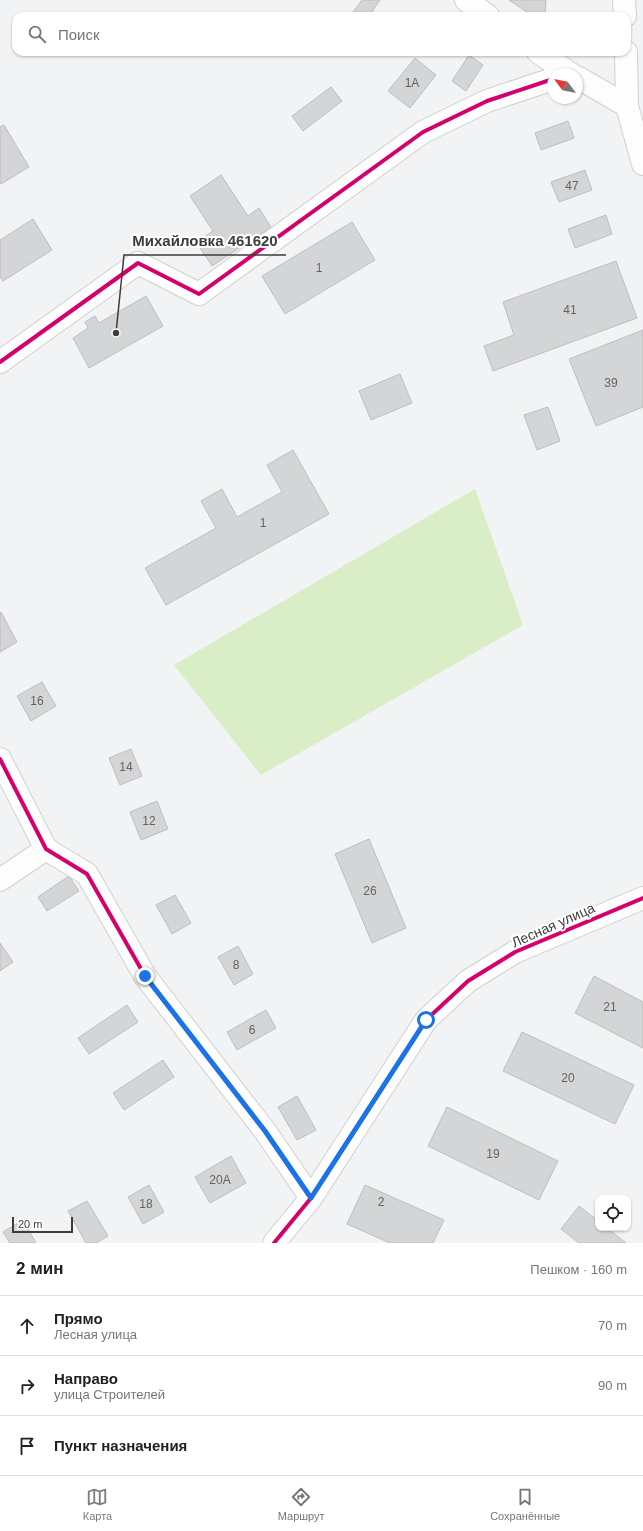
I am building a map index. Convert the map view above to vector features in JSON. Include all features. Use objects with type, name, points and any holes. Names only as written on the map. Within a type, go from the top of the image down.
[{"type":"street","points":[[466,0],[482,12]]},
{"type":"street","points":[[624,0],[624,12]]},
{"type":"street","points":[[544,56],[561,68]]},
{"type":"street","points":[[626,56],[627,106],[643,164]]},
{"type":"street","points":[[583,80],[627,106]]},
{"type":"street","points":[[0,362],[138,263],[199,294],[423,132],[487,101],[547,81]]},
{"type":"street","points":[[0,759],[46,849],[87,874],[145,976],[265,1131],[311,1198]]},
{"type":"street","points":[[0,880],[46,849]]},
{"type":"street","name":"Лесная улица","points":[[274,1243],[311,1198],[426,1020],[468,980],[515,952],[643,898]]},
{"type":"green space","points":[[475,489],[523,625],[261,775],[174,665]]},
{"type":"building","points":[[362,0],[380,0],[372,12],[353,12]]},
{"type":"building","points":[[509,0],[546,0],[545,12],[527,12]]},
{"type":"building","points":[[468,56],[483,65],[466,91],[452,81]]},
{"type":"building","points":[[415,58],[436,75],[410,108],[388,91]]},
{"type":"building","points":[[331,87],[342,101],[303,131],[292,116]]},
{"type":"building","points":[[568,121],[574,138],[541,150],[535,133]]},
{"type":"building","points":[[4,125],[29,167],[1,184],[0,127]]},
{"type":"building","points":[[585,170],[592,190],[559,202],[551,182]]},
{"type":"building","points":[[221,175],[248,216],[259,208],[271,227],[212,266],[196,242],[213,231],[190,196]]},
{"type":"building","points":[[606,215],[612,234],[575,248],[568,229]]},
{"type":"building","points":[[33,219],[52,250],[3,281],[0,277],[0,240]]},
{"type":"building","points":[[352,222],[375,260],[285,314],[262,276]]},
{"type":"building","points":[[616,261],[637,318],[493,371],[484,346],[514,335],[503,302]]},
{"type":"building","points":[[146,296],[163,326],[89,368],[73,338],[88,328],[85,322],[95,316],[99,323]]},
{"type":"building","points":[[643,330],[643,407],[596,426],[569,359]]},
{"type":"building","points":[[400,374],[412,403],[371,420],[359,391]]},
{"type":"building","points":[[548,407],[560,441],[537,450],[524,415]]},
{"type":"building","points":[[293,450],[329,514],[166,605],[145,568],[216,528],[201,501],[222,489],[237,517],[282,492],[267,465]]},
{"type":"building","points":[[1,612],[17,642],[0,652],[0,613]]},
{"type":"building","points":[[42,682],[56,706],[31,721],[17,696]]},
{"type":"building","points":[[131,749],[142,776],[120,785],[109,758]]},
{"type":"building","points":[[157,801],[168,829],[141,840],[130,812]]},
{"type":"building","points":[[369,839],[406,928],[372,943],[335,854]]},
{"type":"building","points":[[69,876],[79,891],[47,911],[38,897]]},
{"type":"building","points":[[175,895],[191,923],[172,934],[156,905]]},
{"type":"building","points":[[0,943],[13,962],[0,971]]},
{"type":"building","points":[[238,946],[253,974],[234,985],[218,957]]},
{"type":"building","points":[[594,976],[643,1002],[643,1048],[575,1013]]},
{"type":"building","points":[[127,1005],[138,1022],[89,1054],[78,1038]]},
{"type":"building","points":[[266,1010],[276,1028],[237,1050],[227,1032]]},
{"type":"building","points":[[522,1032],[634,1085],[615,1124],[503,1071]]},
{"type":"building","points":[[163,1060],[174,1077],[124,1110],[113,1093]]},
{"type":"building","points":[[297,1096],[316,1130],[297,1140],[278,1107]]},
{"type":"building","points":[[447,1107],[558,1161],[539,1200],[428,1146]]},
{"type":"building","points":[[231,1156],[246,1183],[210,1203],[195,1177]]},
{"type":"building","points":[[149,1185],[164,1212],[143,1224],[128,1197]]},
{"type":"building","points":[[365,1185],[444,1220],[433,1243],[390,1243],[347,1224]]},
{"type":"building","points":[[87,1201],[108,1236],[96,1243],[86,1243],[68,1211]]},
{"type":"building","points":[[579,1206],[595,1219],[595,1231],[611,1231],[626,1243],[579,1243],[561,1229]]},
{"type":"building","points":[[23,1220],[36,1243],[10,1243],[3,1232]]},
{"type":"cycle path","points":[[0,362],[138,263],[199,294],[423,132],[487,101],[547,81]]},
{"type":"cycle path","points":[[0,759],[46,849],[87,874],[145,976],[265,1131],[311,1198]]},
{"type":"cycle path","points":[[274,1243],[311,1198],[426,1020],[468,981],[515,952],[643,898]]},
{"type":"place","name":"Михайловка 461620","points":[[116,333]]},
{"type":"route","points":[[145,976],[265,1131],[311,1198],[426,1020]]}]
